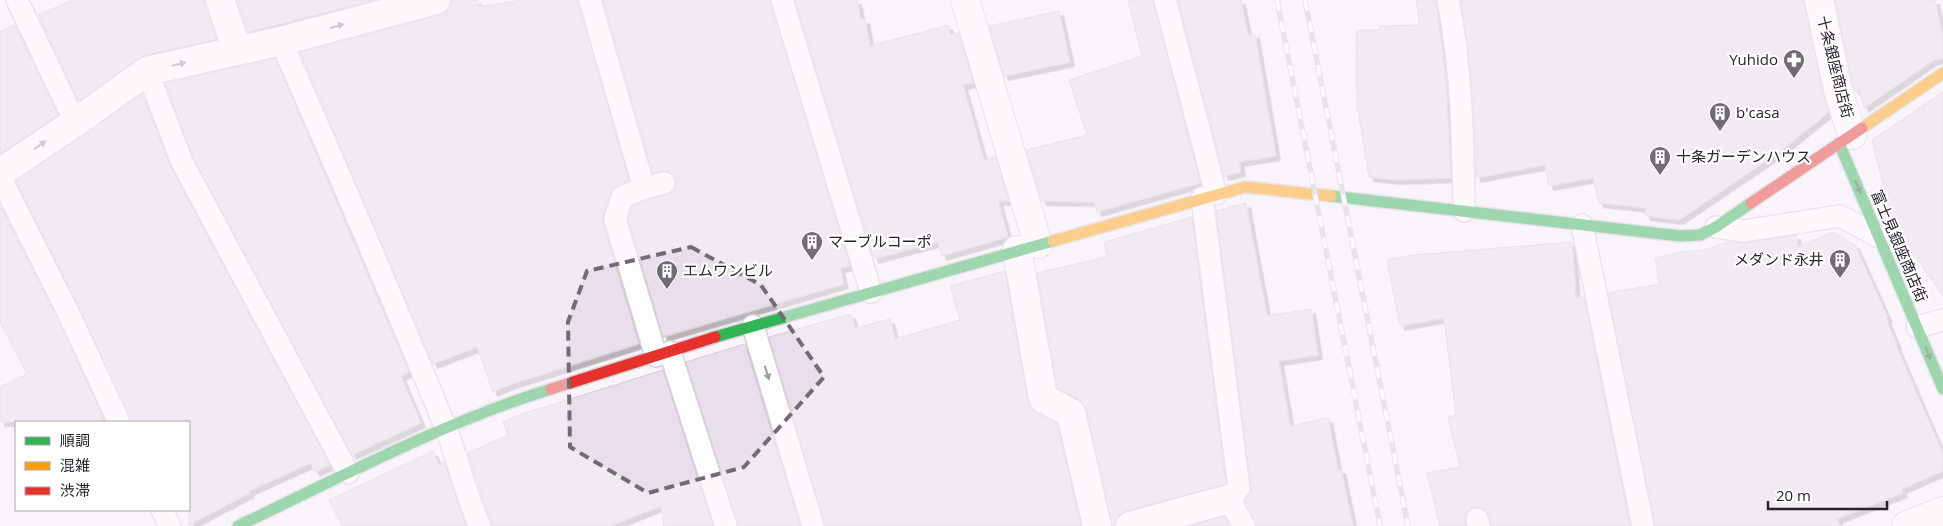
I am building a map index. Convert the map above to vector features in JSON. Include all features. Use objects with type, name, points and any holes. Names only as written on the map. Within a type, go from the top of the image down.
[{"type":"street","points":[[220,0],[237,50]]},
{"type":"street","points":[[0,173],[148,71],[281,41],[436,0]]},
{"type":"street","points":[[965,0],[1027,247],[1043,398],[1071,413],[1097,526]]},
{"type":"street","name":"十条銀座商店街","points":[[1819,0],[1838,90],[1845,139]]},
{"type":"street","points":[[238,526],[446,428],[517,399],[753,326],[1027,247],[1246,187],[1680,236],[1700,235],[1716,227],[1943,73]]},
{"type":"street","name":"富士見銀座商店街","points":[[1845,139],[1879,237],[1943,389]]},
{"type":"street","points":[[1130,526],[1229,500]]},
{"type":"street","points":[[1906,526],[1943,511]]},
{"type":"lane","points":[[17,0],[75,122]]},
{"type":"lane","points":[[590,0],[654,185],[622,197],[615,219],[726,526]]},
{"type":"lane","points":[[782,0],[871,292]]},
{"type":"lane","points":[[1165,0],[1209,196],[1239,488],[1229,500],[1244,526]]},
{"type":"lane","points":[[1448,0],[1463,119],[1464,211]]},
{"type":"lane","points":[[281,41],[385,278],[399,319],[446,428],[480,526]]},
{"type":"lane","points":[[148,71],[182,162],[348,473]]},
{"type":"lane","points":[[0,177],[68,312],[119,421]]},
{"type":"lane","points":[[1716,227],[1743,231],[1840,216],[1879,237]]},
{"type":"lane","points":[[1582,225],[1643,526]]},
{"type":"lane","points":[[1917,328],[1943,320]]},
{"type":"lane","points":[[753,326],[813,526]]},
{"type":"lane","points":[[162,511],[170,526]]},
{"type":"highlighted area","points":[[691,247],[761,285],[824,377],[744,467],[648,493],[570,447],[568,322],[587,271]]},
{"type":"building","points":[[73,0],[205,0],[217,39],[143,56],[79,101],[38,15]]},
{"type":"building","points":[[236,0],[375,0],[248,32]]},
{"type":"building","points":[[451,0],[477,0],[478,7],[522,0],[578,0],[629,181],[613,189],[603,215],[603,222],[639,344],[512,384],[493,392],[477,347],[433,364],[300,52],[440,15],[447,11]]},
{"type":"building","points":[[603,0],[770,0],[850,266],[840,268],[844,284],[663,337],[628,219],[632,206],[672,192],[676,187],[676,180],[668,171],[653,173]]},
{"type":"building","points":[[795,0],[857,0],[861,19],[865,19],[870,46],[948,25],[950,35],[959,33],[973,83],[963,85],[984,160],[996,157],[1009,201],[998,201],[1008,237],[942,256],[938,242],[874,259]]},
{"type":"building","points":[[1128,0],[1153,0],[1200,183],[1097,212],[1094,202],[1042,201],[1026,150],[1087,135],[1069,80],[1142,56]]},
{"type":"building","points":[[1178,0],[1241,0],[1248,35],[1255,34],[1276,156],[1239,162],[1241,172],[1224,176]]},
{"type":"building","points":[[1416,0],[1436,0],[1446,80],[1451,178],[1395,180],[1369,177],[1357,106],[1356,30],[1380,30],[1380,26],[1420,25]]},
{"type":"building","points":[[1461,0],[1804,0],[1823,93],[1829,112],[1778,153],[1679,220],[1646,216],[1645,208],[1599,203],[1593,178],[1549,186],[1545,165],[1476,178],[1471,78]]},
{"type":"building","points":[[1835,0],[1935,0],[1943,38],[1943,58],[1934,60],[1864,108],[1859,88],[1855,91],[1853,86]]},
{"type":"building","points":[[1059,11],[1070,62],[1004,76],[989,26]]},
{"type":"building","points":[[15,25],[58,115],[0,154],[0,32]]},
{"type":"building","points":[[275,58],[409,372],[401,376],[421,423],[352,455],[193,157],[165,83]]},
{"type":"building","points":[[1943,92],[1943,296],[1893,225],[1872,140]]},
{"type":"building","points":[[142,94],[171,168],[330,465],[315,472],[311,463],[249,491],[250,493],[189,525],[190,421],[131,421],[79,307],[16,181]]},
{"type":"building","points":[[1246,203],[1267,316],[1311,309],[1318,355],[1279,361],[1290,426],[1328,418],[1338,470],[1341,469],[1353,526],[1256,526],[1244,501],[1251,492],[1251,486],[1216,211]]},
{"type":"building","points":[[0,205],[57,317],[105,421],[0,422],[0,387],[27,374],[0,322]]},
{"type":"building","points":[[1192,217],[1226,484],[1126,511],[1119,515],[1115,526],[1112,526],[1086,409],[1079,399],[1057,388],[1037,273],[1107,257],[1104,242]]},
{"type":"building","points":[[1833,232],[1855,245],[1888,318],[1886,318],[1896,345],[1943,454],[1943,471],[1902,489],[1903,493],[1837,519],[1840,526],[1655,526],[1608,293],[1660,284],[1655,258],[1686,251],[1701,251],[1729,242],[1745,243],[1796,235],[1798,247]]},
{"type":"building","points":[[1572,242],[1576,298],[1584,297],[1630,526],[1491,526],[1486,510],[1480,507],[1473,507],[1465,516],[1466,526],[1440,526],[1427,473],[1460,467],[1448,417],[1456,415],[1444,318],[1400,326],[1387,260],[1414,255]]},
{"type":"building","points":[[1005,271],[1028,401],[1035,412],[1057,423],[1081,526],[825,526],[769,337],[851,314],[855,328],[890,319],[895,339],[960,320],[950,286]]},
{"type":"building","points":[[745,344],[800,526],[738,526],[686,362]]},
{"type":"building","points":[[663,370],[713,526],[664,526],[661,506],[610,526],[492,526],[468,453],[508,435],[503,422],[522,414]]},
{"type":"building","points":[[433,451],[439,465],[444,462],[466,526],[342,526],[329,500]]},
{"type":"building","points":[[1224,516],[1230,526],[1189,526]]},
{"type":"railway","points":[[1277,0],[1380,526]]},
{"type":"railway","points":[[1305,0],[1408,526]]},
{"type":"traffic: fast","points":[[1839,143],[1943,389]]},
{"type":"traffic: fast","points":[[1331,196],[1680,236],[1700,235],[1716,227],[1751,203]]},
{"type":"traffic: fast","points":[[715,337],[1053,241]]},
{"type":"traffic: fast","points":[[238,526],[432,434],[511,402],[551,389]]},
{"type":"traffic: slow","points":[[1862,128],[1943,73]]},
{"type":"traffic: slow","points":[[1053,241],[1245,187],[1331,196]]},
{"type":"traffic: jam","points":[[1751,203],[1862,128]]},
{"type":"traffic: jam","points":[[551,389],[715,337]]},
{"type":"place","name":"Yuhido","points":[[1794,79]]},
{"type":"place","name":"b'casa","points":[[1720,132]]},
{"type":"place","name":"十条ガーデンハウス","points":[[1660,176]]},
{"type":"place","name":"マーブルコーポ","points":[[812,261]]},
{"type":"place","name":"メダンド永井","points":[[1840,279]]},
{"type":"place","name":"エムワンビル","points":[[667,290]]}]
